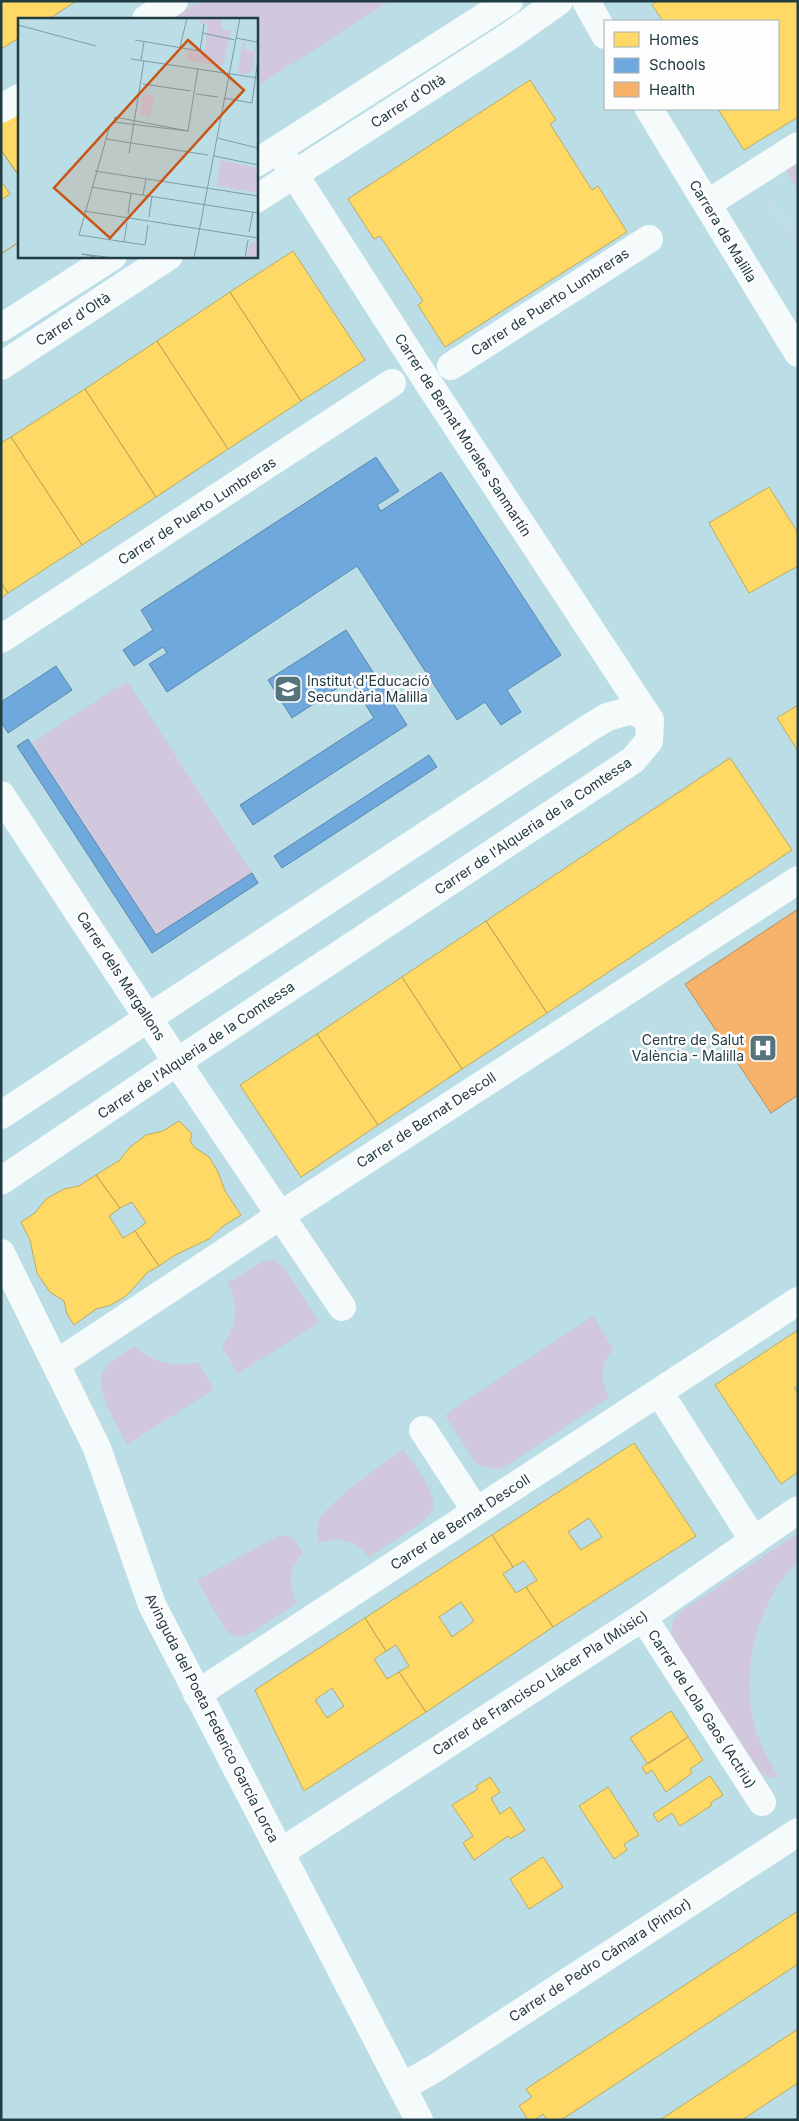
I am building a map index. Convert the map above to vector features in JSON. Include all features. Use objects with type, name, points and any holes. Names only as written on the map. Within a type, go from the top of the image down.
[{"type":"street","points":[[148,18],[174,1]]},
{"type":"street","name":"Carrer d'Oltà","points":[[267,156],[509,1]]},
{"type":"street","name":"Carrer d'Oltà","points":[[258,198],[559,1]]},
{"type":"street","points":[[586,1],[604,33]]},
{"type":"street","points":[[1,109],[18,99]]},
{"type":"street","name":"Carrera de Malilla","points":[[651,110],[798,353]]},
{"type":"street","points":[[707,204],[798,146]]},
{"type":"street","name":"Carrer de Bernat Morales Sanmartín","points":[[267,156],[295,174],[427,381],[650,720]]},
{"type":"street","name":"Carrer de Puerto Lumbreras","points":[[451,366],[649,239]]},
{"type":"street","points":[[1,328],[110,258]]},
{"type":"street","name":"Carrer d'Oltà","points":[[1,366],[166,258]]},
{"type":"street","name":"Carrer de Puerto Lumbreras","points":[[1,639],[392,383]]},
{"type":"street","points":[[1,1115],[607,717],[632,710],[650,720]]},
{"type":"street","name":"Carrer de l'Alqueria de la Comtessa","points":[[2,1179],[633,760],[649,741],[650,720]]},
{"type":"street","name":"Carrer dels Margallons","points":[[1,795],[342,1308]]},
{"type":"street","name":"Carrer de Bernat Descoll","points":[[56,1364],[281,1215],[798,880]]},
{"type":"street","name":"Avinguda del Poeta Federico García Lorca","points":[[1,1253],[97,1448],[152,1606],[420,2120]]},
{"type":"street","name":"Carrer de Bernat Descoll","points":[[197,1694],[798,1301]]},
{"type":"street","points":[[659,1392],[754,1541]]},
{"type":"street","points":[[423,1430],[476,1511]]},
{"type":"street","name":"Carrer de Francisco Llácer Pla (Músic)","points":[[281,1852],[643,1617],[798,1510]]},
{"type":"street","name":"Carrer de Lola Gaos (Actriu)","points":[[643,1617],[762,1802]]},
{"type":"street","name":"Carrer de Pedro Cámara (Pintor)","points":[[402,2087],[434,2069],[798,1832]]},
{"type":"shaded area","points":[[200,1],[390,1],[258,86],[258,18],[170,18]]},
{"type":"shaded area","points":[[798,163],[798,191],[785,168]]},
{"type":"shaded area","points":[[127,681],[252,873],[156,935],[32,743]]},
{"type":"shaded area","points":[[275,1260],[285,1269],[319,1322],[238,1374],[222,1347],[235,1315],[234,1299],[227,1283],[264,1261]]},
{"type":"shaded area","points":[[593,1316],[613,1349],[606,1361],[603,1372],[604,1384],[609,1397],[503,1468],[489,1468],[476,1463],[445,1415]]},
{"type":"shaded area","points":[[135,1346],[149,1357],[164,1363],[189,1364],[198,1362],[214,1389],[127,1445],[108,1408],[101,1387],[101,1378],[104,1370],[110,1363]]},
{"type":"shaded area","points":[[403,1449],[423,1477],[431,1493],[433,1507],[425,1520],[369,1557],[358,1547],[346,1541],[333,1540],[318,1543],[318,1523],[331,1505]]},
{"type":"shaded area","points":[[798,1533],[797,1560],[778,1584],[762,1617],[750,1668],[753,1720],[762,1747],[779,1778],[767,1777],[761,1773],[676,1644],[672,1627],[674,1620],[680,1612]]},
{"type":"shaded area","points":[[280,1535],[294,1540],[303,1553],[292,1571],[291,1577],[292,1589],[297,1603],[244,1637],[234,1636],[226,1631],[197,1580]]},
{"type":"building: Homes","points":[[1,1],[76,1],[50,18],[18,18],[18,39],[1,49]]},
{"type":"building: Homes","points":[[657,1],[798,1],[798,117],[744,150],[719,110],[779,110],[779,20],[662,20],[652,5]]},
{"type":"building: Homes","points":[[530,80],[556,120],[550,124],[592,190],[598,186],[627,232],[445,347],[418,305],[423,301],[380,236],[374,239],[348,199]]},
{"type":"building: Homes","points":[[18,108],[18,175],[1,150],[1,119]]},
{"type":"building: Homes","points":[[1,150],[18,175],[18,243],[1,254],[1,200],[10,194],[1,181]]},
{"type":"building: Homes","points":[[1,150],[18,175],[18,243],[1,254]]},
{"type":"building: Homes","points":[[293,251],[365,360],[301,401],[230,292]]},
{"type":"building: Homes","points":[[230,292],[301,401],[228,449],[157,341]]},
{"type":"building: Homes","points":[[157,341],[228,449],[156,497],[85,389]]},
{"type":"building: Homes","points":[[85,389],[156,497],[82,545],[11,437]]},
{"type":"building: Homes","points":[[11,437],[82,545],[8,593],[1,583],[1,443]]},
{"type":"building: Homes","points":[[769,487],[798,533],[798,566],[749,593],[709,523]]},
{"type":"building: Homes","points":[[1,583],[8,593],[1,598]]},
{"type":"building: Homes","points":[[798,705],[798,751],[777,718]]},
{"type":"building: Homes","points":[[730,758],[792,850],[547,1013],[486,921]]},
{"type":"building: Homes","points":[[486,921],[547,1013],[462,1069],[402,977]]},
{"type":"building: Homes","points":[[402,977],[462,1069],[378,1125],[317,1034]]},
{"type":"building: Homes","points":[[317,1034],[378,1125],[301,1177],[240,1085]]},
{"type":"building: Homes","points":[[179,1121],[192,1134],[190,1141],[195,1148],[209,1157],[218,1172],[225,1191],[241,1215],[223,1226],[209,1239],[175,1255],[159,1266],[135,1231],[146,1223],[132,1202],[120,1208],[96,1175],[120,1160],[129,1148],[146,1135],[163,1131]]},
{"type":"building: Homes","points":[[96,1175],[120,1208],[109,1216],[123,1238],[135,1231],[159,1266],[148,1272],[126,1296],[111,1305],[96,1309],[74,1325],[67,1314],[64,1301],[50,1292],[37,1273],[30,1240],[21,1222],[35,1213],[46,1199],[64,1189],[79,1186]]},
{"type":"building: Homes","points":[[798,1330],[798,1386],[794,1388],[798,1393],[798,1472],[781,1484],[715,1385]]},
{"type":"building: Homes","points":[[634,1443],[696,1536],[553,1627],[526,1587],[537,1580],[524,1561],[513,1567],[492,1535]],"holes":[[[589,1518],[602,1537],[581,1550],[568,1532]]]},
{"type":"building: Homes","points":[[492,1535],[513,1567],[503,1574],[516,1593],[526,1587],[553,1627],[426,1712],[399,1672],[409,1666],[396,1645],[386,1651],[365,1618]],"holes":[[[461,1602],[474,1621],[452,1637],[439,1617]]]},
{"type":"building: Homes","points":[[365,1618],[386,1651],[374,1659],[387,1679],[399,1672],[426,1712],[304,1791],[255,1690]],"holes":[[[332,1688],[344,1706],[327,1718],[315,1700]]]},
{"type":"building: Homes","points":[[671,1711],[688,1737],[648,1764],[630,1738]]},
{"type":"building: Homes","points":[[688,1737],[703,1760],[690,1769],[692,1773],[666,1792],[652,1770],[646,1774],[642,1767]]},
{"type":"building: Homes","points":[[710,1776],[723,1795],[710,1803],[712,1805],[680,1826],[672,1813],[658,1822],[653,1814]]},
{"type":"building: Homes","points":[[490,1777],[500,1792],[491,1798],[500,1814],[510,1807],[525,1830],[510,1839],[508,1836],[474,1860],[463,1843],[473,1836],[452,1805],[478,1789],[476,1786]]},
{"type":"building: Homes","points":[[608,1787],[639,1835],[624,1844],[627,1850],[614,1859],[579,1806]]},
{"type":"building: Homes","points":[[543,1857],[563,1887],[529,1909],[510,1879]]},
{"type":"building: Homes","points":[[798,1911],[798,1964],[561,2120],[547,2120],[543,2114],[535,2120],[528,2120],[519,2106],[532,2097],[526,2089]]},
{"type":"building: Homes","points":[[798,2029],[798,2083],[742,2120],[660,2120]]},
{"type":"building: Schools","points":[[376,457],[399,491],[377,505],[381,511],[441,472],[561,655],[507,690],[521,712],[501,725],[485,702],[457,720],[357,566],[167,692],[149,664],[167,653],[163,647],[134,666],[123,650],[153,630],[141,610]]},
{"type":"building: Schools","points":[[346,630],[407,725],[253,825],[240,805],[374,718],[350,680],[292,718],[268,680]]},
{"type":"building: Schools","points":[[56,666],[72,690],[8,733],[1,722],[1,702]]},
{"type":"building: Schools","points":[[28,739],[156,935],[252,873],[258,883],[152,953],[17,746]]},
{"type":"building: Schools","points":[[429,755],[437,767],[282,868],[274,856]]},
{"type":"building: Health","name":"Centre de Salut València - Malilla","points":[[798,909],[798,1095],[771,1113],[685,984]]},
{"type":"place","name":"Institut d'Educació Secundària Malilla","points":[[288,689]]},
{"type":"place","name":"Centre de Salut València - Malilla","points":[[763,1048]]}]
